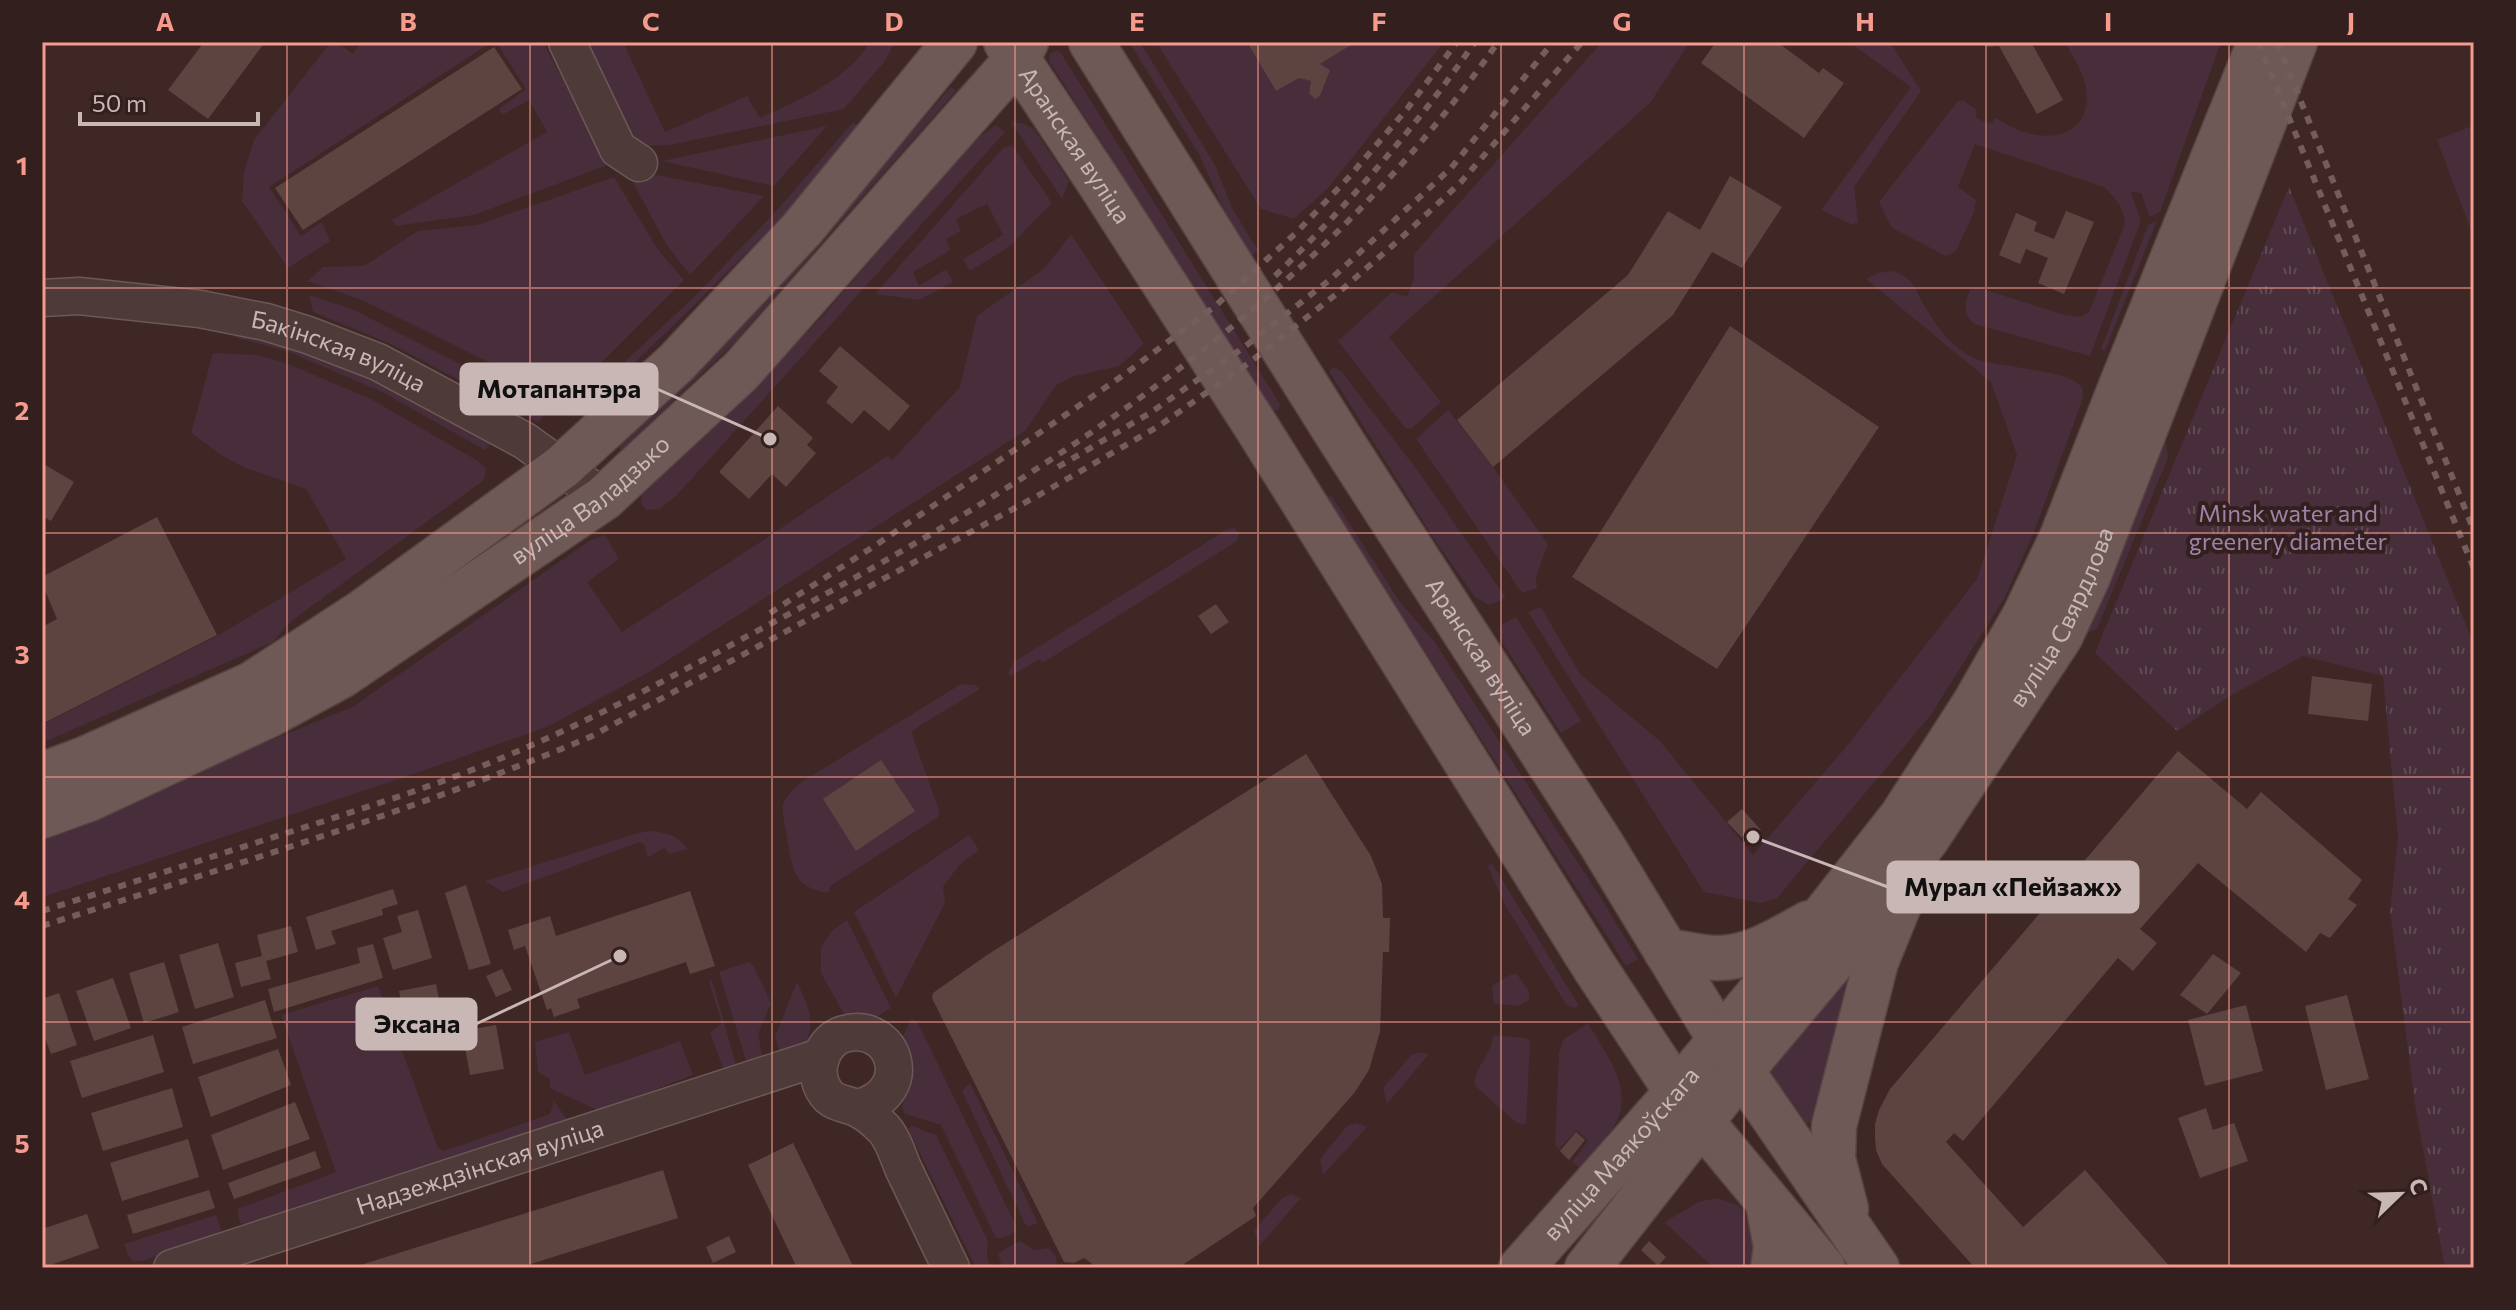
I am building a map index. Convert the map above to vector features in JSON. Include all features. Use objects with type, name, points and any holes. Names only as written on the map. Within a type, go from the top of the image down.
[{"type":"main road","name":"вуліца Валадзько","points":[[42,775],[252,684],[361,613],[562,467],[676,363],[802,229],[955,42]]},
{"type":"main road","name":"Аранская вуліца","points":[[1091,42],[1342,442],[1600,842],[1731,1056],[1868,1256]]},
{"type":"main road","name":"вуліца Свярдлова","points":[[1731,1056],[1825,914],[1902,816],[1975,703],[2024,617],[2062,537],[2260,42]]},
{"type":"main road","name":"вуліца Свярдлова","points":[[1731,1056],[1855,935],[1928,837],[2060,637],[2167,374],[2295,42]]},
{"type":"main road","name":"вуліца Валадзько","points":[[42,816],[89,799],[269,715],[341,676],[604,498],[741,371],[1016,48]]},
{"type":"main road","name":"Аранская вуліца","points":[[1016,48],[1595,968],[1689,1107],[1823,1268]]},
{"type":"main road","points":[[1287,475],[1342,442]]},
{"type":"main road","points":[[1868,1256],[1839,1189],[1833,1159],[1834,1126],[1876,962],[1928,837]]},
{"type":"main road","points":[[1666,951],[1716,958],[1735,956],[1762,949],[1825,914]]},
{"type":"main road","name":"вуліца Маякоўскага","points":[[1521,1268],[1689,1107],[1731,1056]]},
{"type":"main road","name":"вуліца Маякоўскага","points":[[1587,1268],[1689,1107]]},
{"type":"main road","points":[[1768,1203],[1776,1247],[1773,1268]]},
{"type":"street","points":[[567,42],[618,149],[639,163]]},
{"type":"street","name":"Бакінская вуліца","points":[[42,298],[79,296],[200,309],[266,322],[308,335],[378,362],[525,441],[604,498]]},
{"type":"street","points":[[858,1032],[873,1035],[884,1044],[894,1069],[892,1083],[872,1101],[836,1102],[811,1070],[827,1046],[841,1035],[858,1032]]},
{"type":"street","name":"Надзеждзінская вуліца","points":[[172,1268],[811,1070]]},
{"type":"street","points":[[872,1101],[951,1268]]},
{"type":"green space","points":[[331,42],[337,42],[353,54],[360,42],[492,42],[269,187],[301,236],[322,222],[330,241],[288,268],[242,201],[244,172],[254,140]]},
{"type":"green space","points":[[496,42],[543,42],[608,165],[474,215],[396,226],[392,220],[547,132],[529,100],[502,115],[499,109],[526,89]]},
{"type":"green space","points":[[582,42],[623,42],[665,132],[747,96],[760,118],[821,88],[848,68],[870,42],[895,42],[884,62],[844,109],[670,145],[646,146],[629,139]]},
{"type":"green space","points":[[1129,42],[1140,42],[1215,165],[1233,210],[1258,250],[1249,258],[1199,154]]},
{"type":"green space","points":[[1156,42],[1247,42],[1276,91],[1299,78],[1311,81],[1309,93],[1315,98],[1320,96],[1330,70],[1320,64],[1356,42],[1444,42],[1328,188],[1294,219],[1261,209]]},
{"type":"green space","points":[[1602,42],[1690,42],[1650,103],[1389,337],[1441,402],[1411,429],[1405,428],[1338,341],[1392,292],[1407,297],[1414,279],[1414,254]]},
{"type":"green space","points":[[1849,42],[1890,42],[1921,91],[1854,187],[1858,222],[1853,225],[1821,210],[1911,87]]},
{"type":"green space","points":[[2065,42],[2221,42],[2160,212],[2150,217],[2141,193],[2131,192],[2141,221],[2090,356],[1974,324],[1966,312],[1966,304],[1970,290],[1979,288],[2065,315],[2081,317],[2089,312],[2125,224],[2121,208],[2104,187],[1975,144],[1958,187],[1976,200],[1974,212],[1956,251],[1946,256],[1892,228],[1879,202],[1958,101],[1964,101],[1977,110],[1976,118],[1990,124],[1996,118],[2024,132],[2049,136],[2070,130],[2084,114],[2086,88]]},
{"type":"green space","points":[[1056,51],[1061,53],[1280,404],[1279,410],[1270,407],[1049,61],[1050,54]]},
{"type":"green space","points":[[951,87],[956,91],[734,343],[622,450],[616,446],[729,339]]},
{"type":"green space","points":[[853,122],[859,126],[783,216],[587,408],[566,417],[696,295],[780,207]]},
{"type":"green space","points":[[1011,122],[1034,129],[1069,181],[1062,199]]},
{"type":"green space","points":[[996,125],[1005,132],[676,496],[659,509],[646,510],[641,503],[642,491],[745,397],[821,318],[970,144]]},
{"type":"green space","points":[[2474,125],[2474,238],[2437,140]]},
{"type":"green space","points":[[827,126],[774,186],[662,161]]},
{"type":"green space","points":[[1012,145],[1052,203],[1009,247],[970,271],[963,259],[1003,235],[987,204],[956,219],[961,231],[946,239],[951,250],[913,272],[919,286],[946,269],[953,282],[919,300],[875,294],[1003,148]]},
{"type":"green space","points":[[636,171],[764,196],[690,275],[666,244],[629,175]]},
{"type":"green space","points":[[614,177],[658,250],[684,280],[575,389],[562,398],[364,301],[308,281],[323,267],[364,266],[418,231],[477,225]]},
{"type":"green space","name":"Minsk water and greenery diameter","points":[[2289,187],[2474,645],[2474,1268],[2445,1268],[2416,1111],[2390,911],[2398,837],[2383,676],[2303,656],[2228,697],[2177,731],[2095,653]]},
{"type":"green space","points":[[2157,221],[2105,351],[2101,349],[2148,225]]},
{"type":"green space","points":[[1071,234],[1144,344],[1119,366],[1075,376],[1057,384],[1025,431],[651,671],[547,727],[42,897],[42,832],[93,814],[354,706],[589,541],[605,535],[619,559],[587,582],[622,632],[887,456],[892,460],[960,387],[977,316],[1045,268]]},
{"type":"green space","points":[[1892,271],[1911,282],[1939,328],[1966,354],[1984,361],[2075,381],[2083,391],[2082,402],[2034,532],[2004,599],[1930,716],[1777,898],[1761,903],[1704,892],[1528,612],[1541,607],[1580,674],[1660,741],[1753,855],[1846,747],[1977,579],[2017,455],[1991,382],[1866,279]]},
{"type":"green space","points":[[309,295],[352,309],[537,403],[543,417],[538,422],[393,345],[313,312]]},
{"type":"green space","points":[[242,334],[264,337],[377,380],[490,444],[485,450],[382,392],[287,351],[233,337]]},
{"type":"green space","points":[[213,353],[256,355],[286,363],[371,399],[478,461],[486,469],[484,480],[290,622],[273,642],[42,743],[42,725],[217,636],[346,559],[306,489],[246,468],[221,455],[191,433]]},
{"type":"green space","points":[[1334,367],[1342,372],[1421,475],[1506,598],[1489,605],[1475,597],[1434,539],[1329,371]]},
{"type":"green space","points":[[1448,410],[1548,544],[1536,577],[1537,588],[1522,593],[1416,439]]},
{"type":"green space","points":[[2166,441],[2168,458],[2097,629],[2085,633],[2110,581]]},
{"type":"green space","points":[[1331,495],[1400,602],[1434,641],[1638,959],[1626,966],[1327,498]]},
{"type":"green space","points":[[1234,528],[1239,533],[1237,541],[1044,662],[1038,660],[1011,676],[1008,673],[1014,662]]},
{"type":"green space","points":[[1516,617],[1581,721],[1561,733],[1503,644],[1500,629]]},
{"type":"green space","points":[[961,684],[975,685],[980,689],[913,730],[912,734],[940,813],[938,817],[830,886],[829,893],[817,891],[801,882],[793,868],[784,819],[783,806],[788,796],[803,781]]},
{"type":"green space","points":[[651,831],[672,836],[687,849],[670,854],[664,848],[648,857],[644,844],[640,842],[503,892],[485,881],[638,833]]},
{"type":"green space","points":[[969,835],[979,850],[960,864],[943,887],[945,903],[896,998],[854,912]]},
{"type":"green space","points":[[1492,863],[1579,1006],[1574,1008],[1566,1004],[1505,905],[1488,867]]},
{"type":"green space","points":[[847,920],[891,1008],[875,1018],[855,1019],[844,1014],[821,973],[821,947],[832,931]]},
{"type":"green space","points":[[748,962],[753,965],[771,1003],[758,1034],[762,1054],[758,1060],[747,1064],[719,972]]},
{"type":"green space","points":[[1517,974],[1529,991],[1529,1000],[1519,1006],[1494,1004],[1492,986]]},
{"type":"green space","points":[[1850,974],[1813,1122],[1803,1124],[1764,1070]]},
{"type":"green space","points":[[712,980],[735,1061],[735,1066],[727,1070],[723,1068],[710,1032],[722,1023],[709,982]]},
{"type":"green space","points":[[797,982],[808,1007],[810,1029],[805,1048],[782,1058],[775,1037]]},
{"type":"green space","points":[[378,986],[438,1148],[444,1151],[550,1114],[554,1101],[569,1122],[247,1224],[240,1223],[237,1209],[336,1172],[281,1015]]},
{"type":"green space","points":[[911,1019],[917,1021],[1017,1228],[1008,1236],[996,1238],[941,1125],[905,1114],[902,1107],[910,1074],[902,1038]]},
{"type":"green space","points":[[1588,1023],[1616,1074],[1622,1100],[1613,1128],[1580,1168],[1572,1162],[1588,1141],[1577,1130],[1559,1149],[1555,1145],[1559,1053],[1563,1040]]},
{"type":"green space","points":[[569,1032],[585,1075],[680,1041],[693,1075],[599,1111],[550,1088],[550,1079],[538,1072],[535,1042]]},
{"type":"green space","points":[[1493,1035],[1526,1038],[1530,1042],[1526,1124],[1517,1123],[1475,1086],[1476,1074]]},
{"type":"green space","points":[[1420,1052],[1429,1054],[1387,1104],[1383,1088],[1411,1055]]},
{"type":"green space","points":[[970,1083],[1038,1223],[1025,1224],[962,1091]]},
{"type":"green space","points":[[1357,1123],[1367,1127],[1323,1175],[1320,1159],[1347,1126]]},
{"type":"green space","points":[[912,1126],[936,1135],[988,1241],[987,1257],[992,1268],[976,1268],[908,1129]]},
{"type":"green space","points":[[1291,1194],[1301,1198],[1259,1246],[1254,1230],[1282,1198]]},
{"type":"green space","points":[[1716,1198],[1737,1205],[1754,1218],[1756,1268],[1714,1268],[1664,1222],[1699,1202]]},
{"type":"green space","points":[[216,1215],[221,1230],[218,1236],[142,1261],[133,1261],[128,1255],[124,1244]]},
{"type":"green space","points":[[1020,1241],[1034,1250],[1049,1248],[1056,1256],[1057,1268],[1002,1268],[998,1253]]},
{"type":"building","points":[[204,42],[265,42],[208,119],[168,90]]},
{"type":"building","points":[[1247,42],[1356,42],[1320,64],[1330,70],[1320,96],[1315,99],[1309,93],[1311,81],[1299,78],[1276,91]]},
{"type":"building","points":[[1716,42],[1777,42],[1819,73],[1823,68],[1844,83],[1804,138],[1701,63]]},
{"type":"building","points":[[1975,42],[2031,42],[2063,100],[2037,114],[1999,46],[1989,47]]},
{"type":"building","points":[[494,47],[522,89],[303,230],[275,188]]},
{"type":"building","points":[[1730,176],[1782,207],[1742,268],[1712,252],[1673,315],[1493,467],[1457,420],[1628,275],[1668,211],[1700,230]]},
{"type":"building","points":[[2066,211],[2094,222],[2064,294],[2038,283],[2048,258],[2026,249],[2020,264],[1999,255],[2016,213],[2037,222],[2034,231],[2054,239]]},
{"type":"building","points":[[1730,326],[1879,427],[1717,669],[1572,577]]},
{"type":"building","points":[[840,346],[910,406],[889,431],[864,410],[852,424],[826,402],[838,387],[819,371]]},
{"type":"building","points":[[778,406],[813,438],[807,445],[816,453],[786,487],[772,474],[749,499],[719,472]]},
{"type":"building","points":[[42,463],[74,482],[51,521],[42,516]]},
{"type":"building","points":[[157,517],[217,635],[42,724],[42,627],[57,619],[42,577]]},
{"type":"building","points":[[1216,604],[1229,622],[1211,634],[1198,616]]},
{"type":"building","points":[[2312,676],[2372,684],[2368,721],[2308,714]]},
{"type":"building","points":[[2178,751],[2247,809],[2261,792],[2362,880],[2348,899],[2357,905],[2330,938],[2320,933],[2306,952],[2198,863],[2140,929],[2157,943],[2133,971],[2118,958],[1963,1141],[1954,1133],[1946,1142],[2023,1227],[2085,1170],[2171,1268],[1975,1268],[1882,1164],[1875,1137],[1879,1110],[1890,1089]]},
{"type":"building","points":[[1306,754],[1371,856],[1382,884],[1383,918],[1390,918],[1389,952],[1383,952],[1380,1032],[1369,1070],[1355,1092],[1253,1208],[1256,1216],[1178,1268],[1098,1268],[1084,1258],[1074,1263],[1064,1262],[932,998],[933,993],[987,955]]},
{"type":"building","points":[[881,760],[915,811],[856,851],[823,799]]},
{"type":"building","points":[[1742,809],[1761,830],[1747,843],[1727,822]]},
{"type":"building","points":[[466,885],[491,964],[469,970],[445,893]]},
{"type":"building","points":[[393,889],[398,904],[382,909],[383,915],[331,931],[336,944],[316,950],[306,917]]},
{"type":"building","points":[[690,891],[715,966],[690,974],[686,962],[577,999],[580,1008],[554,1017],[551,1008],[547,1010],[525,946],[514,950],[508,930],[550,916],[556,936]]},
{"type":"building","points":[[418,910],[432,958],[393,970],[383,938],[402,932],[397,916]]},
{"type":"building","points":[[291,926],[298,952],[266,961],[271,979],[241,987],[235,963],[262,956],[257,935]]},
{"type":"building","points":[[218,943],[234,997],[195,1009],[179,955]]},
{"type":"building","points":[[373,944],[383,978],[274,1012],[268,989],[360,963],[357,948]]},
{"type":"building","points":[[2213,954],[2241,973],[2207,1014],[2180,995]]},
{"type":"building","points":[[164,962],[179,1012],[144,1023],[129,973]]},
{"type":"building","points":[[502,969],[512,990],[496,997],[486,976]]},
{"type":"building","points":[[113,978],[131,1028],[94,1041],[76,991]]},
{"type":"building","points":[[436,984],[441,1010],[404,1017],[399,991]]},
{"type":"building","points":[[59,993],[77,1045],[51,1054],[42,1030],[42,999]]},
{"type":"building","points":[[2347,995],[2369,1079],[2326,1090],[2305,1006]]},
{"type":"building","points":[[265,1000],[277,1038],[193,1064],[182,1027]]},
{"type":"building","points":[[2246,1005],[2263,1071],[2205,1086],[2188,1020]]},
{"type":"building","points":[[496,1025],[504,1069],[470,1075],[462,1031]]},
{"type":"building","points":[[153,1035],[164,1072],[82,1098],[70,1061]]},
{"type":"building","points":[[278,1049],[291,1085],[211,1117],[198,1077]]},
{"type":"building","points":[[172,1088],[183,1127],[103,1151],[91,1113]]},
{"type":"building","points":[[295,1102],[310,1139],[223,1170],[211,1135]]},
{"type":"building","points":[[2206,1108],[2213,1130],[2234,1123],[2248,1161],[2200,1178],[2178,1118]]},
{"type":"building","points":[[1576,1132],[1585,1140],[1569,1160],[1560,1151]]},
{"type":"building","points":[[188,1139],[199,1177],[122,1201],[110,1163]]},
{"type":"building","points":[[793,1143],[854,1268],[797,1268],[748,1165]]},
{"type":"building","points":[[315,1151],[321,1168],[234,1199],[228,1183]]},
{"type":"building","points":[[663,1170],[678,1218],[518,1268],[351,1268]]},
{"type":"building","points":[[209,1190],[215,1208],[133,1234],[127,1215]]},
{"type":"building","points":[[87,1214],[99,1248],[45,1267],[42,1229]]},
{"type":"building","points":[[729,1236],[736,1252],[713,1263],[706,1247]]},
{"type":"building","points":[[1649,1241],[1666,1257],[1658,1266],[1641,1250]]},
{"type":"railway","points":[[770,613],[879,543],[1125,374],[1214,307],[1297,232],[1349,177],[1407,109],[1457,42]]},
{"type":"railway","points":[[1275,276],[1381,164],[1475,42]]},
{"type":"railway","points":[[42,911],[373,805],[511,754],[677,674],[978,506],[1077,442],[1172,374],[1262,301],[1347,222],[1426,136],[1498,42]]},
{"type":"railway","points":[[1058,467],[1150,413],[1243,348],[1332,278],[1451,168],[1553,42]]},
{"type":"railway","points":[[42,926],[387,814],[590,737],[1039,495],[1159,426],[1250,362],[1339,292],[1461,182],[1582,42]]},
{"type":"railway","points":[[2258,42],[2474,569]]},
{"type":"railway","points":[[2277,42],[2474,531]]},
{"type":"place","name":"Мотапантэра","points":[[770,439]]},
{"type":"place","name":"Мурал «Пейзаж»","points":[[1753,837]]},
{"type":"place","name":"Эксана","points":[[620,956]]}]
